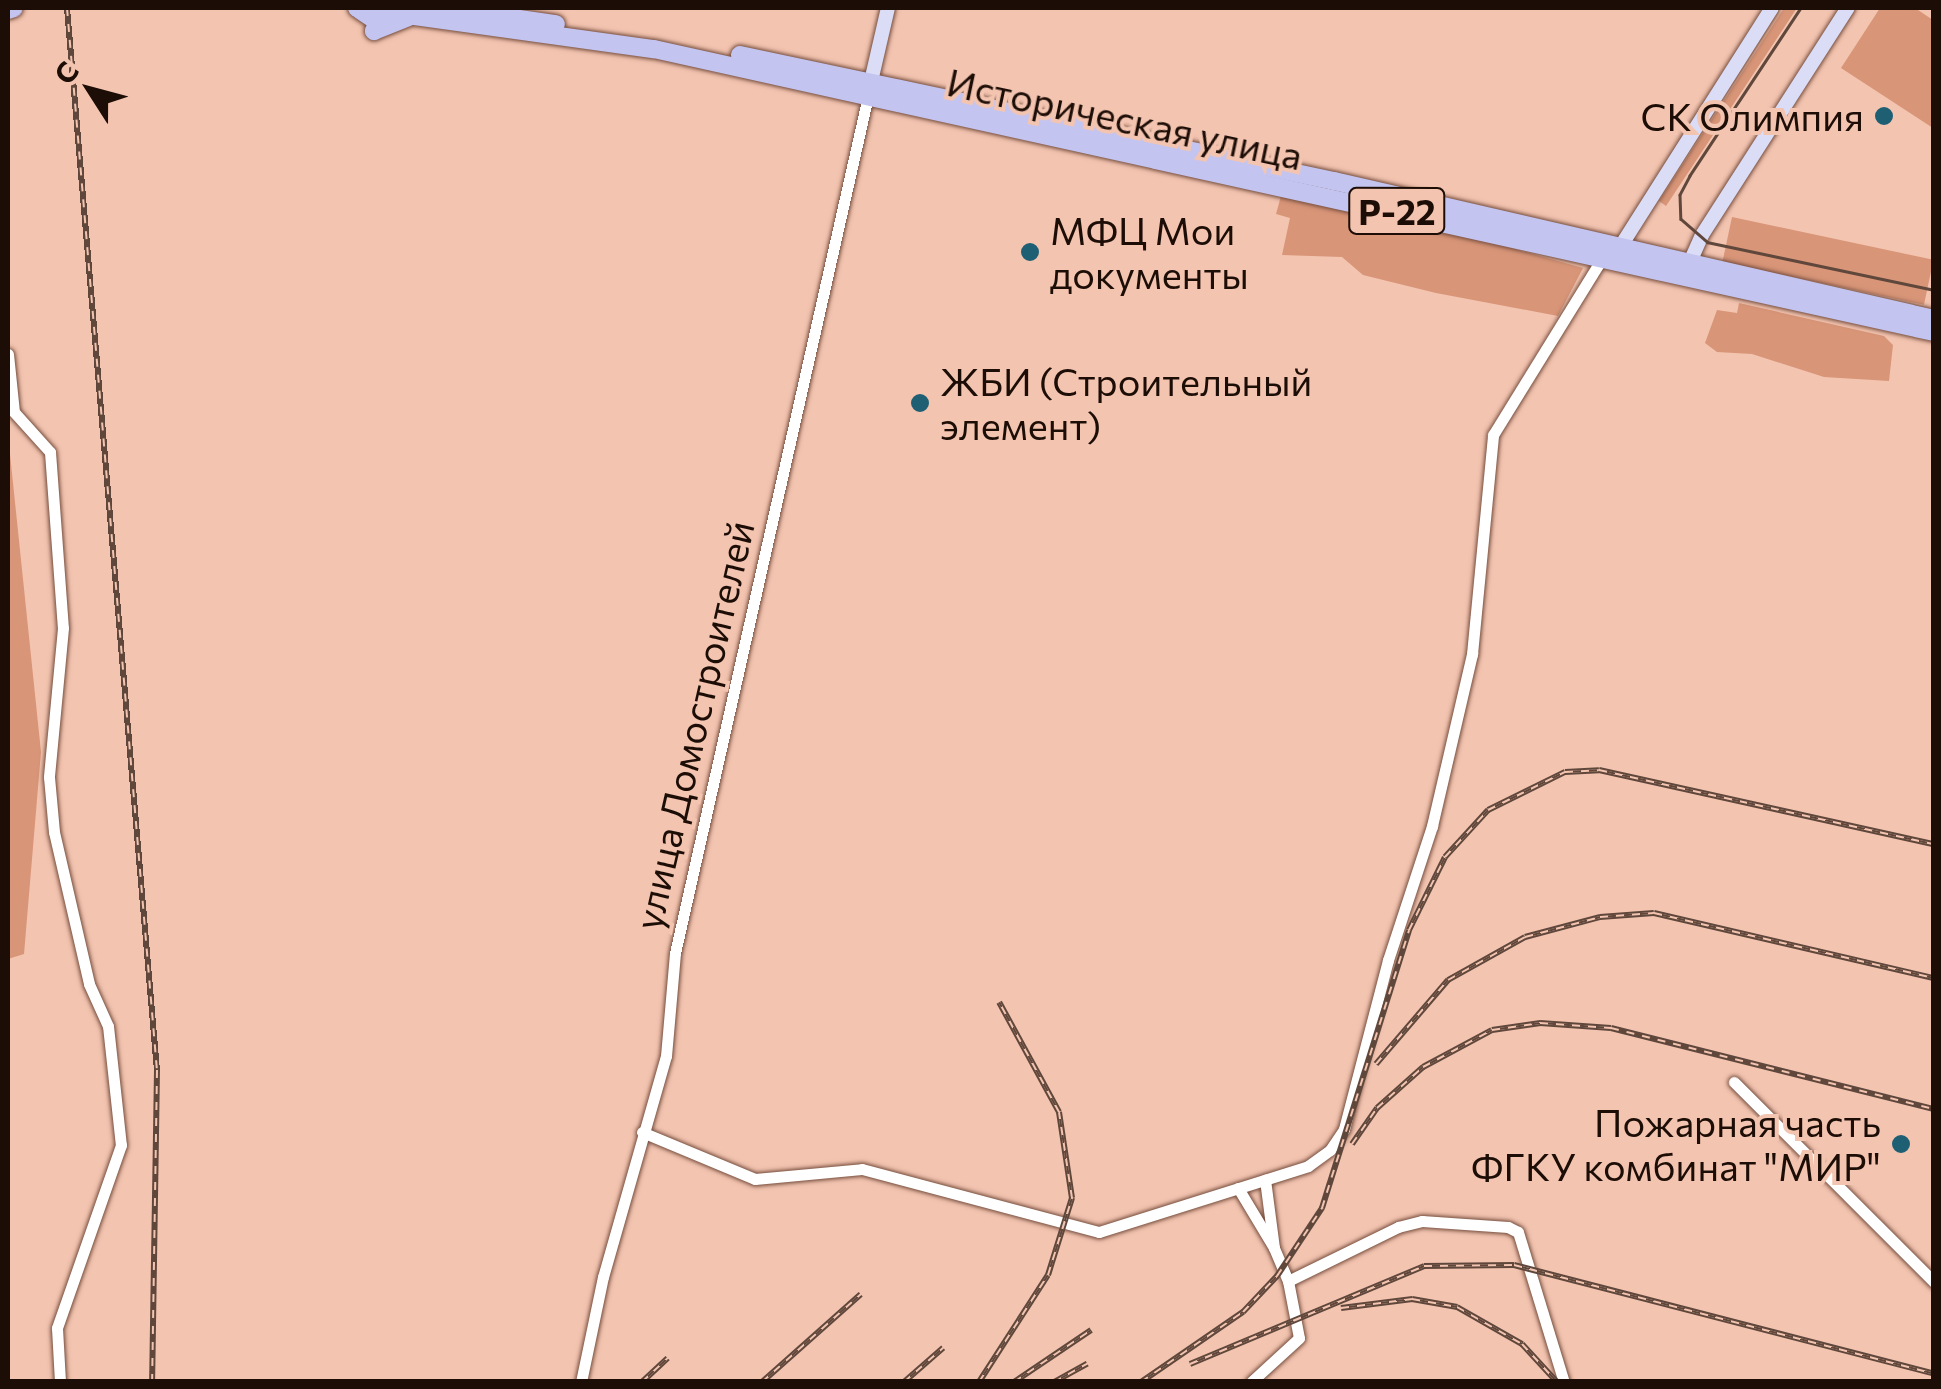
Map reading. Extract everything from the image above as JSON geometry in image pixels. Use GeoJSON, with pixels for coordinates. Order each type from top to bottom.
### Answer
{"type":"FeatureCollection","features":[{"type":"Feature","properties":{"kind":"highway","name":"Историческая улица"},"geometry":{"type":"LineString","coordinates":[[357,8],[654,49],[870,89]]}},
{"type":"Feature","properties":{"kind":"highway","name":"Историческая улица"},"geometry":{"type":"LineString","coordinates":[[443,8],[654,38],[1612,255],[1934,318]]}},
{"type":"Feature","properties":{"kind":"highway","name":"Историческая улица"},"geometry":{"type":"LineString","coordinates":[[1687,270],[1934,332]]}},
{"type":"Feature","properties":{"kind":"main road"},"geometry":{"type":"LineString","coordinates":[[870,89],[888,8]]}},
{"type":"Feature","properties":{"kind":"main road"},"geometry":{"type":"LineString","coordinates":[[1612,255],[1772,8]]}},
{"type":"Feature","properties":{"kind":"main road"},"geometry":{"type":"LineString","coordinates":[[1687,270],[1848,8]]}},
{"type":"Feature","properties":{"kind":"street","name":"улица Домостроителей"},"geometry":{"type":"LineString","coordinates":[[581,1382],[642,1132],[666,1056],[675,953],[870,89]]}},
{"type":"Feature","properties":{"kind":"street"},"geometry":{"type":"LineString","coordinates":[[642,1132],[755,1179],[862,1169],[1099,1232],[1308,1166],[1344,1129],[1432,826],[1472,654],[1493,435],[1612,255]]}},
{"type":"Feature","properties":{"kind":"street"},"geometry":{"type":"LineString","coordinates":[[8,354],[14,412],[50,452],[62,628],[49,777],[54,832],[89,984],[108,1026],[121,1145],[57,1328],[60,1382]]}},
{"type":"Feature","properties":{"kind":"street"},"geometry":{"type":"LineString","coordinates":[[1734,1082],[1934,1282]]}},
{"type":"Feature","properties":{"kind":"street"},"geometry":{"type":"LineString","coordinates":[[1265,1180],[1274,1248]]}},
{"type":"Feature","properties":{"kind":"street"},"geometry":{"type":"LineString","coordinates":[[1238,1188],[1274,1248],[1288,1281],[1299,1338],[1251,1382]]}},
{"type":"Feature","properties":{"kind":"street"},"geometry":{"type":"LineString","coordinates":[[1288,1281],[1410,1224],[1508,1227],[1518,1232],[1564,1382]]}},
{"type":"Feature","properties":{"kind":"shaded area"},"geometry":{"type":"Polygon","coordinates":[[[1784,8],[1797,8],[1666,206],[1659,201],[1784,8]]]}},
{"type":"Feature","properties":{"kind":"shaded area"},"geometry":{"type":"Polygon","coordinates":[[[1880,8],[1915,8],[1933,20],[1933,128],[1841,68],[1880,8]]]}},
{"type":"Feature","properties":{"kind":"shaded area"},"geometry":{"type":"Polygon","coordinates":[[[1281,196],[1504,246],[1583,268],[1558,316],[1436,293],[1363,275],[1342,257],[1282,255],[1290,218],[1276,214],[1281,196]]]}},
{"type":"Feature","properties":{"kind":"shaded area"},"geometry":{"type":"Polygon","coordinates":[[[1732,217],[1933,260],[1924,305],[1722,262],[1732,217]]]}},
{"type":"Feature","properties":{"kind":"shaded area"},"geometry":{"type":"Polygon","coordinates":[[[1739,303],[1884,336],[1893,345],[1889,381],[1824,377],[1752,354],[1717,352],[1705,343],[1717,310],[1737,313],[1739,303]]]}},
{"type":"Feature","properties":{"kind":"shaded area"},"geometry":{"type":"Polygon","coordinates":[[[8,435],[41,752],[24,954],[8,959],[8,435]]]}},
{"type":"Feature","properties":{"kind":"tram line"},"geometry":{"type":"LineString","coordinates":[[1801,8],[1690,176],[1680,195],[1681,219],[1707,242],[1934,290]]}},
{"type":"Feature","properties":{"kind":"railway"},"geometry":{"type":"LineString","coordinates":[[67,8],[157,1070],[152,1382]]}},
{"type":"Feature","properties":{"kind":"railway"},"geometry":{"type":"LineString","coordinates":[[1141,1382],[1243,1312],[1277,1276],[1322,1208],[1409,930],[1445,857],[1488,810],[1565,772],[1599,770],[1934,844]]}},
{"type":"Feature","properties":{"kind":"railway"},"geometry":{"type":"LineString","coordinates":[[1376,1064],[1448,980],[1525,937],[1600,917],[1654,913],[1934,978]]}},
{"type":"Feature","properties":{"kind":"railway"},"geometry":{"type":"LineString","coordinates":[[979,1382],[1048,1275],[1072,1198],[1059,1112],[999,1002]]}},
{"type":"Feature","properties":{"kind":"railway"},"geometry":{"type":"LineString","coordinates":[[1352,1144],[1377,1108],[1423,1067],[1492,1030],[1540,1023],[1611,1028],[1934,1109]]}},
{"type":"Feature","properties":{"kind":"railway"},"geometry":{"type":"LineString","coordinates":[[1190,1364],[1424,1266],[1514,1265],[1934,1374]]}},
{"type":"Feature","properties":{"kind":"railway"},"geometry":{"type":"LineString","coordinates":[[762,1382],[861,1294]]}},
{"type":"Feature","properties":{"kind":"railway"},"geometry":{"type":"LineString","coordinates":[[1341,1308],[1412,1299],[1457,1307],[1522,1344],[1557,1382]]}},
{"type":"Feature","properties":{"kind":"railway"},"geometry":{"type":"LineString","coordinates":[[1014,1382],[1091,1330]]}},
{"type":"Feature","properties":{"kind":"railway"},"geometry":{"type":"LineString","coordinates":[[904,1382],[943,1348]]}},
{"type":"Feature","properties":{"kind":"railway"},"geometry":{"type":"LineString","coordinates":[[642,1382],[668,1358]]}},
{"type":"Feature","properties":{"kind":"railway"},"geometry":{"type":"LineString","coordinates":[[1054,1382],[1087,1364]]}},
{"type":"Feature","properties":{"kind":"place","name":"СК Олимпия"},"geometry":{"type":"Point","coordinates":[1884,116]}},
{"type":"Feature","properties":{"kind":"place","name":"МФЦ Мои документы"},"geometry":{"type":"Point","coordinates":[1030,252]}},
{"type":"Feature","properties":{"kind":"place","name":"ЖБИ (Строительный элемент)"},"geometry":{"type":"Point","coordinates":[920,403]}},
{"type":"Feature","properties":{"kind":"place","name":"Пожарная часть ФГКУ комбинат \"МИР\""},"geometry":{"type":"Point","coordinates":[1901,1144]}}]}
